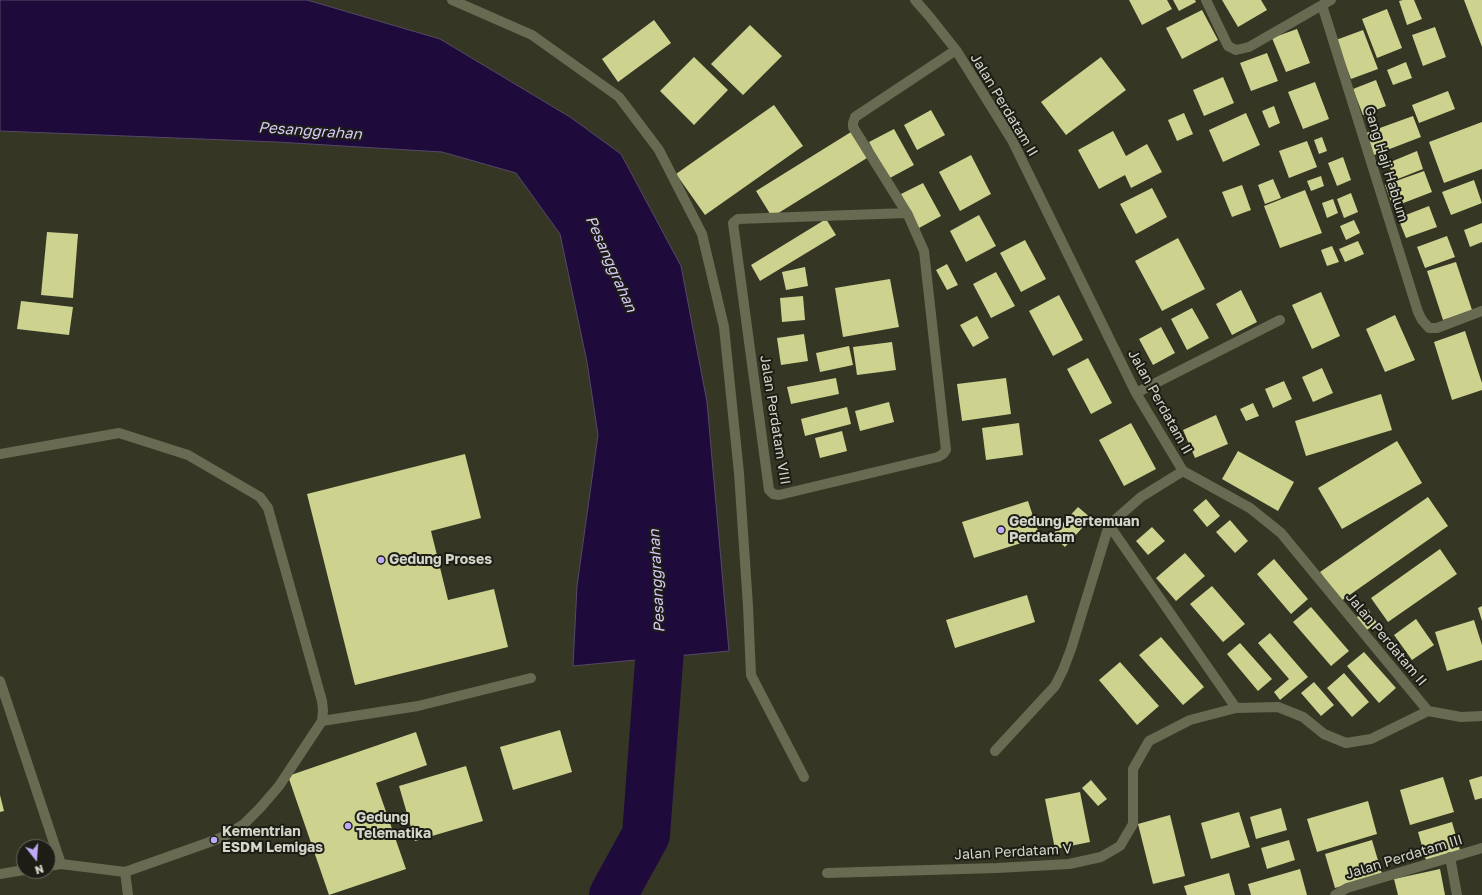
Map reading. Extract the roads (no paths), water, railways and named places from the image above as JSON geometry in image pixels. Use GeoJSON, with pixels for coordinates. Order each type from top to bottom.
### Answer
{"type":"FeatureCollection","features":[{"type":"Feature","properties":{"kind":"street"},"geometry":{"type":"LineString","coordinates":[[452,0],[532,35],[620,97],[659,150],[702,234],[724,327],[738,473],[748,606],[751,675],[804,777]]}},
{"type":"Feature","properties":{"kind":"street","name":"Jalan Perdatam II"},"geometry":{"type":"LineString","coordinates":[[915,0],[956,50],[1012,140],[1136,393],[1183,471],[1250,508],[1281,533],[1428,711]]}},
{"type":"Feature","properties":{"kind":"street"},"geometry":{"type":"LineString","coordinates":[[1206,0],[1228,46],[1236,50],[1249,47],[1326,2]]}},
{"type":"Feature","properties":{"kind":"street","name":"Gang Haji Hablum"},"geometry":{"type":"LineString","coordinates":[[1326,2],[1418,312],[1422,320],[1429,328],[1437,328],[1482,311]]}},
{"type":"Feature","properties":{"kind":"street","name":"Jalan Perdatam VIII"},"geometry":{"type":"LineString","coordinates":[[906,213],[738,219],[733,224],[769,490],[773,494],[779,495],[938,458],[944,454],[946,450],[924,251],[906,213],[853,127],[856,117],[956,50]]}},
{"type":"Feature","properties":{"kind":"street"},"geometry":{"type":"LineString","coordinates":[[1136,393],[1280,320]]}},
{"type":"Feature","properties":{"kind":"street"},"geometry":{"type":"LineString","coordinates":[[0,454],[119,433],[188,456],[260,497],[268,508],[320,693],[323,710],[322,721],[279,786],[244,824],[225,836],[207,844],[125,872],[56,865]]}},
{"type":"Feature","properties":{"kind":"street"},"geometry":{"type":"LineString","coordinates":[[995,751],[1055,686],[1071,649],[1109,525],[1141,497],[1183,471]]}},
{"type":"Feature","properties":{"kind":"street"},"geometry":{"type":"LineString","coordinates":[[1109,525],[1236,708]]}},
{"type":"Feature","properties":{"kind":"street"},"geometry":{"type":"LineString","coordinates":[[322,721],[418,706],[531,678]]}},
{"type":"Feature","properties":{"kind":"street"},"geometry":{"type":"LineString","coordinates":[[0,682],[60,864]]}},
{"type":"Feature","properties":{"kind":"street","name":"Jalan Perdatam V"},"geometry":{"type":"LineString","coordinates":[[827,873],[997,868],[1069,864],[1101,857],[1120,846],[1133,824],[1133,769],[1149,741],[1190,720],[1236,708],[1278,707],[1303,717],[1324,734],[1346,743],[1371,738],[1428,711]]}},
{"type":"Feature","properties":{"kind":"street"},"geometry":{"type":"LineString","coordinates":[[1428,711],[1461,717],[1482,716]]}},
{"type":"Feature","properties":{"kind":"street","name":"Jalan Perdatam III"},"geometry":{"type":"LineString","coordinates":[[1335,895],[1347,888],[1482,848]]}},
{"type":"Feature","properties":{"kind":"street"},"geometry":{"type":"LineString","coordinates":[[1450,857],[1457,895]]}},
{"type":"Feature","properties":{"kind":"street"},"geometry":{"type":"LineString","coordinates":[[0,874],[16,871]]}},
{"type":"Feature","properties":{"kind":"street"},"geometry":{"type":"LineString","coordinates":[[125,872],[128,895]]}},
{"type":"Feature","properties":{"kind":"water"},"geometry":{"type":"Polygon","coordinates":[[[0,0],[307,0],[440,39],[570,117],[621,154],[681,266],[707,402],[729,651],[573,666],[577,586],[598,435],[587,362],[560,234],[516,173],[442,152],[277,142],[0,131],[0,0]]]}},
{"type":"Feature","properties":{"kind":"waterway","name":"Pesanggrahan"},"geometry":{"type":"LineString","coordinates":[[613,895],[646,835],[660,649],[657,591]]}},
{"type":"Feature","properties":{"kind":"place","name":"Gedung Pertemuan Perdatam"},"geometry":{"type":"Point","coordinates":[1001,530]}},
{"type":"Feature","properties":{"kind":"place","name":"Gedung Proses"},"geometry":{"type":"Point","coordinates":[381,560]}},
{"type":"Feature","properties":{"kind":"place","name":"Gedung Telematika"},"geometry":{"type":"Point","coordinates":[348,826]}},
{"type":"Feature","properties":{"kind":"place","name":"Kementrian ESDM Lemigas"},"geometry":{"type":"Point","coordinates":[214,840]}}]}
